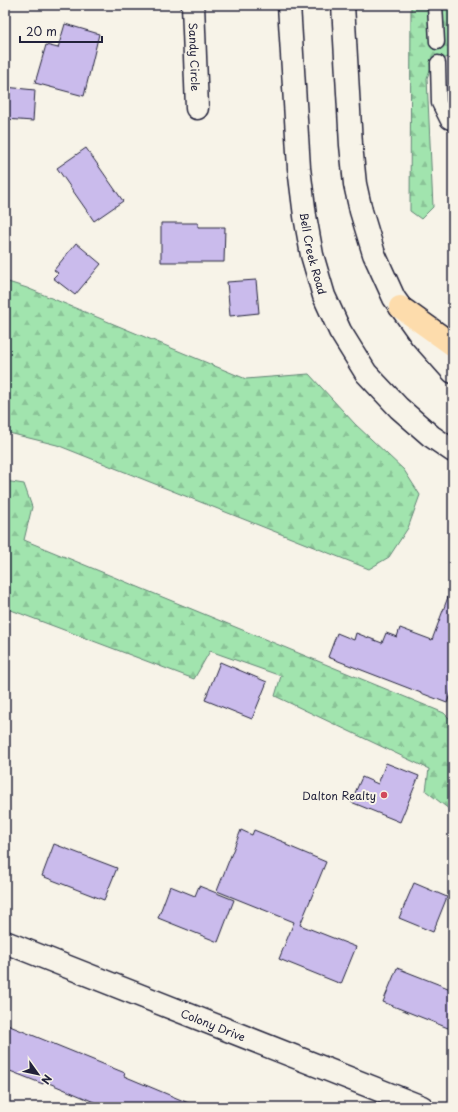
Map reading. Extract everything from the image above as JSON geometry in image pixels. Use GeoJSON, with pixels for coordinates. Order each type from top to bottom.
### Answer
{"type":"FeatureCollection","features":[{"type":"Feature","properties":{"kind":"highway"},"geometry":{"type":"LineString","coordinates":[[400,307],[453,345]]}},
{"type":"Feature","properties":{"kind":"main road","name":"Sandy Circle"},"geometry":{"type":"LineString","coordinates":[[193,5],[197,108]]}},
{"type":"Feature","properties":{"kind":"main road","name":"Bell Creek Road"},"geometry":{"type":"LineString","coordinates":[[289,5],[300,175],[312,255],[324,296],[340,331],[366,373],[399,408],[453,452]]}},
{"type":"Feature","properties":{"kind":"main road"},"geometry":{"type":"LineString","coordinates":[[343,5],[351,145],[355,184],[361,211],[374,254],[394,298],[421,336],[453,372]]}},
{"type":"Feature","properties":{"kind":"main road","name":"Colony Drive"},"geometry":{"type":"LineString","coordinates":[[5,942],[422,1107]]}},
{"type":"Feature","properties":{"kind":"lane"},"geometry":{"type":"LineString","coordinates":[[435,5],[437,42]]}},
{"type":"Feature","properties":{"kind":"lane"},"geometry":{"type":"LineString","coordinates":[[438,63],[439,103],[448,121],[453,123]]}},
{"type":"Feature","properties":{"kind":"green space"},"geometry":{"type":"Polygon","coordinates":[[[411,5],[453,5],[453,57],[452,56],[433,62],[427,78],[433,207],[421,219],[410,211],[411,5]]]}},
{"type":"Feature","properties":{"kind":"green space"},"geometry":{"type":"Polygon","coordinates":[[[5,281],[27,288],[246,379],[309,374],[355,424],[404,470],[420,495],[408,528],[389,557],[369,569],[57,445],[5,432],[5,281]]]}},
{"type":"Feature","properties":{"kind":"green space"},"geometry":{"type":"Polygon","coordinates":[[[5,481],[24,484],[32,507],[24,540],[444,713],[453,722],[453,811],[426,791],[429,769],[275,696],[281,676],[210,651],[194,679],[11,610],[5,611],[5,481]]]}},
{"type":"Feature","properties":{"kind":"building"},"geometry":{"type":"Polygon","coordinates":[[[65,24],[99,34],[84,96],[35,83],[46,45],[58,48],[65,24]]]}},
{"type":"Feature","properties":{"kind":"building"},"geometry":{"type":"Polygon","coordinates":[[[5,87],[35,90],[33,121],[5,119],[5,87]]]}},
{"type":"Feature","properties":{"kind":"building"},"geometry":{"type":"Polygon","coordinates":[[[86,148],[123,201],[94,221],[57,168],[86,148]]]}},
{"type":"Feature","properties":{"kind":"building"},"geometry":{"type":"Polygon","coordinates":[[[161,223],[198,223],[198,227],[225,227],[224,262],[161,262],[161,223]]]}},
{"type":"Feature","properties":{"kind":"building"},"geometry":{"type":"Polygon","coordinates":[[[76,243],[101,264],[75,295],[53,278],[58,273],[54,270],[76,243]]]}},
{"type":"Feature","properties":{"kind":"building"},"geometry":{"type":"Polygon","coordinates":[[[256,280],[259,313],[230,316],[227,282],[256,280]]]}},
{"type":"Feature","properties":{"kind":"building"},"geometry":{"type":"Polygon","coordinates":[[[451,589],[453,589],[453,686],[447,703],[328,657],[337,633],[354,640],[356,633],[382,643],[386,633],[397,637],[400,628],[432,640],[451,589]]]}},
{"type":"Feature","properties":{"kind":"building"},"geometry":{"type":"Polygon","coordinates":[[[220,662],[267,682],[252,719],[205,700],[220,662]]]}},
{"type":"Feature","properties":{"kind":"building"},"geometry":{"type":"Polygon","coordinates":[[[386,763],[419,776],[400,822],[351,802],[362,777],[378,784],[386,763]]]}},
{"type":"Feature","properties":{"kind":"building"},"geometry":{"type":"Polygon","coordinates":[[[241,830],[252,835],[254,830],[326,862],[300,925],[356,947],[341,984],[279,959],[294,922],[217,891],[241,830]]]}},
{"type":"Feature","properties":{"kind":"building"},"geometry":{"type":"Polygon","coordinates":[[[54,844],[117,868],[104,900],[42,876],[54,844]]]}},
{"type":"Feature","properties":{"kind":"building"},"geometry":{"type":"Polygon","coordinates":[[[414,883],[447,897],[433,932],[399,918],[414,883]]]}},
{"type":"Feature","properties":{"kind":"building"},"geometry":{"type":"Polygon","coordinates":[[[170,886],[195,896],[199,886],[234,900],[218,942],[158,918],[170,886]]]}},
{"type":"Feature","properties":{"kind":"building"},"geometry":{"type":"Polygon","coordinates":[[[397,968],[453,990],[453,1030],[383,1002],[397,968]]]}},
{"type":"Feature","properties":{"kind":"building"},"geometry":{"type":"Polygon","coordinates":[[[5,1024],[125,1073],[124,1076],[198,1107],[106,1107],[44,1081],[43,1084],[5,1069],[5,1024]]]}},
{"type":"Feature","properties":{"kind":"place","name":"Dalton Realty"},"geometry":{"type":"Point","coordinates":[384,795]}}]}
